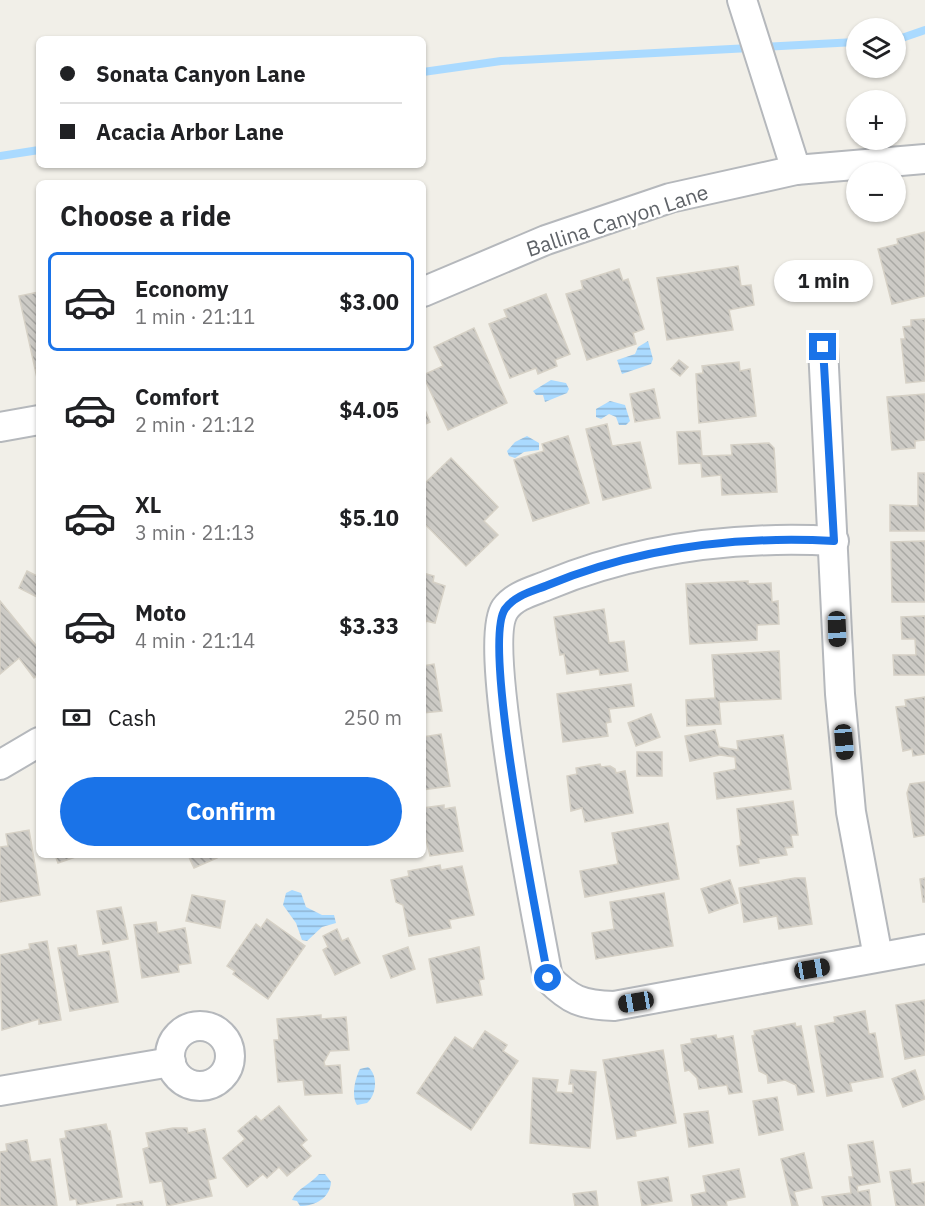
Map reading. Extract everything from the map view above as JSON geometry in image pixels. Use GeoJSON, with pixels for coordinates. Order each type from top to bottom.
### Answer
{"type":"FeatureCollection","features":[{"type":"Feature","properties":{"kind":"street"},"geometry":{"type":"LineString","coordinates":[[742,0],[796,170]]}},
{"type":"Feature","properties":{"kind":"street","name":"Ballina Canyon Lane"},"geometry":{"type":"LineString","coordinates":[[426,291],[546,240],[670,198],[796,170],[925,159]]}},
{"type":"Feature","properties":{"kind":"street"},"geometry":{"type":"LineString","coordinates":[[823,347],[840,694],[850,812],[878,957]]}},
{"type":"Feature","properties":{"kind":"street"},"geometry":{"type":"LineString","coordinates":[[0,427],[36,421]]}},
{"type":"Feature","properties":{"kind":"street"},"geometry":{"type":"LineString","coordinates":[[834,541],[741,542],[653,552],[571,576],[519,597],[505,610],[499,633],[502,707],[548,978],[568,998],[592,1005],[614,1006],[925,949]]}},
{"type":"Feature","properties":{"kind":"street"},"geometry":{"type":"LineString","coordinates":[[0,765],[36,744]]}},
{"type":"Feature","properties":{"kind":"street"},"geometry":{"type":"LineString","coordinates":[[0,1091],[171,1062]]}},
{"type":"Feature","properties":{"kind":"water"},"geometry":{"type":"Polygon","coordinates":[[[648,341],[653,359],[651,364],[622,374],[617,360],[635,354],[638,347],[648,341]]]}},
{"type":"Feature","properties":{"kind":"water"},"geometry":{"type":"Polygon","coordinates":[[[551,380],[566,383],[569,389],[567,393],[545,402],[543,395],[536,395],[533,391],[551,380]]]}},
{"type":"Feature","properties":{"kind":"water"},"geometry":{"type":"Polygon","coordinates":[[[610,401],[625,405],[630,421],[626,425],[619,425],[616,417],[609,414],[601,419],[596,417],[596,409],[610,401]]]}},
{"type":"Feature","properties":{"kind":"water"},"geometry":{"type":"Polygon","coordinates":[[[527,436],[539,443],[539,450],[524,452],[515,458],[509,456],[507,451],[515,442],[527,436]]]}},
{"type":"Feature","properties":{"kind":"water"},"geometry":{"type":"Polygon","coordinates":[[[292,890],[301,893],[306,907],[322,915],[334,915],[336,923],[322,927],[307,941],[302,940],[296,923],[283,905],[286,893],[292,890]]]}},
{"type":"Feature","properties":{"kind":"water"},"geometry":{"type":"Polygon","coordinates":[[[368,1067],[375,1080],[373,1095],[367,1103],[357,1105],[354,1087],[360,1069],[368,1067]]]}},
{"type":"Feature","properties":{"kind":"water"},"geometry":{"type":"Polygon","coordinates":[[[319,1174],[325,1174],[331,1182],[325,1197],[306,1206],[300,1206],[297,1201],[292,1200],[297,1193],[319,1174]]]}},
{"type":"Feature","properties":{"kind":"building"},"geometry":{"type":"Polygon","coordinates":[[[925,232],[925,296],[892,304],[878,249],[898,244],[897,239],[925,232]]]}},
{"type":"Feature","properties":{"kind":"building"},"geometry":{"type":"Polygon","coordinates":[[[738,266],[741,286],[751,285],[754,305],[729,310],[733,330],[667,340],[657,278],[738,266]]]}},
{"type":"Feature","properties":{"kind":"building"},"geometry":{"type":"Polygon","coordinates":[[[619,269],[623,281],[628,279],[644,329],[633,333],[636,344],[587,360],[566,294],[583,289],[581,281],[619,269]]]}},
{"type":"Feature","properties":{"kind":"building"},"geometry":{"type":"Polygon","coordinates":[[[36,293],[36,373],[19,296],[36,293]]]}},
{"type":"Feature","properties":{"kind":"building"},"geometry":{"type":"Polygon","coordinates":[[[546,294],[570,354],[555,360],[557,366],[538,374],[536,368],[510,378],[489,324],[507,317],[504,310],[546,294]]]}},
{"type":"Feature","properties":{"kind":"building"},"geometry":{"type":"Polygon","coordinates":[[[925,319],[925,381],[906,383],[901,339],[905,339],[903,327],[911,326],[911,320],[925,319]]]}},
{"type":"Feature","properties":{"kind":"building"},"geometry":{"type":"Polygon","coordinates":[[[474,328],[507,403],[448,430],[426,382],[426,374],[443,366],[434,347],[474,328]]]}},
{"type":"Feature","properties":{"kind":"building"},"geometry":{"type":"Polygon","coordinates":[[[679,360],[688,367],[680,376],[671,369],[679,360]]]}},
{"type":"Feature","properties":{"kind":"building"},"geometry":{"type":"Polygon","coordinates":[[[739,362],[740,371],[750,369],[756,416],[699,423],[696,374],[703,373],[702,366],[739,362]]]}},
{"type":"Feature","properties":{"kind":"building"},"geometry":{"type":"Polygon","coordinates":[[[654,389],[660,418],[635,422],[630,394],[654,389]]]}},
{"type":"Feature","properties":{"kind":"building"},"geometry":{"type":"Polygon","coordinates":[[[925,394],[925,440],[915,441],[915,448],[892,450],[887,397],[925,394]]]}},
{"type":"Feature","properties":{"kind":"building"},"geometry":{"type":"Polygon","coordinates":[[[426,412],[430,422],[426,424],[426,412]]]}},
{"type":"Feature","properties":{"kind":"building"},"geometry":{"type":"Polygon","coordinates":[[[607,424],[612,446],[640,442],[651,488],[603,500],[586,429],[607,424]]]}},
{"type":"Feature","properties":{"kind":"building"},"geometry":{"type":"Polygon","coordinates":[[[700,431],[702,456],[732,455],[731,445],[769,443],[774,448],[777,492],[722,495],[721,475],[702,477],[701,463],[679,464],[677,432],[700,431]]]}},
{"type":"Feature","properties":{"kind":"building"},"geometry":{"type":"Polygon","coordinates":[[[568,436],[589,503],[533,521],[514,460],[544,451],[542,444],[568,436]]]}},
{"type":"Feature","properties":{"kind":"building"},"geometry":{"type":"Polygon","coordinates":[[[451,458],[498,507],[484,521],[498,535],[466,566],[426,525],[426,482],[451,458]]]}},
{"type":"Feature","properties":{"kind":"building"},"geometry":{"type":"Polygon","coordinates":[[[918,473],[925,473],[925,531],[890,531],[890,505],[918,506],[918,473]]]}},
{"type":"Feature","properties":{"kind":"building"},"geometry":{"type":"Polygon","coordinates":[[[925,541],[925,602],[892,602],[891,542],[925,541]]]}},
{"type":"Feature","properties":{"kind":"building"},"geometry":{"type":"Polygon","coordinates":[[[27,571],[36,576],[36,596],[19,588],[27,571]]]}},
{"type":"Feature","properties":{"kind":"building"},"geometry":{"type":"Polygon","coordinates":[[[426,574],[434,576],[433,582],[445,586],[435,623],[426,621],[426,574]]]}},
{"type":"Feature","properties":{"kind":"building"},"geometry":{"type":"Polygon","coordinates":[[[748,581],[748,584],[771,583],[772,602],[778,601],[779,624],[757,625],[757,640],[690,644],[686,584],[748,581]]]}},
{"type":"Feature","properties":{"kind":"building"},"geometry":{"type":"Polygon","coordinates":[[[0,601],[36,645],[36,676],[34,678],[19,658],[0,674],[0,601]]]}},
{"type":"Feature","properties":{"kind":"building"},"geometry":{"type":"Polygon","coordinates":[[[604,609],[609,643],[624,641],[628,671],[600,675],[599,669],[567,674],[564,654],[560,655],[554,617],[604,609]]]}},
{"type":"Feature","properties":{"kind":"building"},"geometry":{"type":"Polygon","coordinates":[[[925,616],[925,675],[894,675],[893,655],[916,655],[915,639],[902,639],[901,617],[925,616]]]}},
{"type":"Feature","properties":{"kind":"building"},"geometry":{"type":"Polygon","coordinates":[[[779,651],[781,699],[719,702],[721,724],[687,726],[686,700],[715,698],[712,655],[779,651]]]}},
{"type":"Feature","properties":{"kind":"building"},"geometry":{"type":"Polygon","coordinates":[[[434,664],[442,711],[426,713],[426,665],[434,664]]]}},
{"type":"Feature","properties":{"kind":"building"},"geometry":{"type":"Polygon","coordinates":[[[631,684],[634,706],[609,709],[611,722],[606,723],[608,736],[563,742],[557,694],[631,684]]]}},
{"type":"Feature","properties":{"kind":"building"},"geometry":{"type":"Polygon","coordinates":[[[925,697],[925,754],[913,756],[912,749],[903,751],[896,707],[906,706],[905,700],[925,697]]]}},
{"type":"Feature","properties":{"kind":"building"},"geometry":{"type":"Polygon","coordinates":[[[651,714],[660,737],[636,746],[628,723],[651,714]]]}},
{"type":"Feature","properties":{"kind":"building"},"geometry":{"type":"Polygon","coordinates":[[[715,730],[719,747],[738,750],[737,741],[783,735],[791,789],[717,799],[714,773],[736,769],[735,757],[720,755],[690,761],[685,736],[715,730]]]}},
{"type":"Feature","properties":{"kind":"building"},"geometry":{"type":"Polygon","coordinates":[[[441,734],[450,786],[426,790],[426,736],[441,734]]]}},
{"type":"Feature","properties":{"kind":"building"},"geometry":{"type":"Polygon","coordinates":[[[637,752],[662,752],[662,776],[637,776],[637,752]]]}},
{"type":"Feature","properties":{"kind":"building"},"geometry":{"type":"Polygon","coordinates":[[[600,764],[601,767],[610,766],[615,769],[616,773],[625,771],[633,813],[585,822],[582,808],[571,811],[567,776],[577,774],[576,768],[600,764]]]}},
{"type":"Feature","properties":{"kind":"building"},"geometry":{"type":"Polygon","coordinates":[[[925,782],[925,835],[914,837],[907,793],[910,784],[925,782]]]}},
{"type":"Feature","properties":{"kind":"building"},"geometry":{"type":"Polygon","coordinates":[[[793,801],[798,835],[791,835],[793,847],[785,848],[787,855],[758,859],[759,863],[740,866],[737,846],[741,845],[737,809],[793,801]]]}},
{"type":"Feature","properties":{"kind":"building"},"geometry":{"type":"Polygon","coordinates":[[[444,805],[444,809],[455,807],[463,851],[430,856],[426,839],[426,808],[444,805]]]}},
{"type":"Feature","properties":{"kind":"building"},"geometry":{"type":"Polygon","coordinates":[[[668,823],[679,879],[585,897],[580,871],[618,864],[612,833],[668,823]]]}},
{"type":"Feature","properties":{"kind":"building"},"geometry":{"type":"Polygon","coordinates":[[[29,830],[40,895],[0,902],[0,847],[8,846],[6,834],[29,830]]]}},
{"type":"Feature","properties":{"kind":"building"},"geometry":{"type":"Polygon","coordinates":[[[56,858],[72,858],[58,863],[56,858]]]}},
{"type":"Feature","properties":{"kind":"building"},"geometry":{"type":"Polygon","coordinates":[[[189,858],[217,858],[194,868],[189,858]]]}},
{"type":"Feature","properties":{"kind":"building"},"geometry":{"type":"Polygon","coordinates":[[[440,865],[441,870],[462,866],[474,915],[449,920],[451,928],[409,936],[403,905],[396,902],[391,880],[409,876],[408,871],[440,865]]]}},
{"type":"Feature","properties":{"kind":"building"},"geometry":{"type":"Polygon","coordinates":[[[805,878],[812,924],[779,929],[777,916],[744,922],[739,888],[805,878]]]}},
{"type":"Feature","properties":{"kind":"building"},"geometry":{"type":"Polygon","coordinates":[[[925,878],[925,902],[923,902],[920,879],[925,878]]]}},
{"type":"Feature","properties":{"kind":"building"},"geometry":{"type":"Polygon","coordinates":[[[730,880],[738,903],[709,913],[701,889],[730,880]]]}},
{"type":"Feature","properties":{"kind":"building"},"geometry":{"type":"Polygon","coordinates":[[[664,893],[673,946],[596,959],[592,933],[614,929],[610,902],[664,893]]]}},
{"type":"Feature","properties":{"kind":"building"},"geometry":{"type":"Polygon","coordinates":[[[192,895],[225,901],[220,928],[186,921],[192,895]]]}},
{"type":"Feature","properties":{"kind":"building"},"geometry":{"type":"Polygon","coordinates":[[[121,907],[128,939],[103,944],[97,911],[121,907]]]}},
{"type":"Feature","properties":{"kind":"building"},"geometry":{"type":"Polygon","coordinates":[[[267,919],[305,946],[268,999],[233,974],[235,971],[227,966],[256,924],[261,928],[267,919]]]}},
{"type":"Feature","properties":{"kind":"building"},"geometry":{"type":"Polygon","coordinates":[[[156,922],[158,933],[185,928],[191,963],[178,965],[179,972],[142,978],[134,925],[156,922]]]}},
{"type":"Feature","properties":{"kind":"building"},"geometry":{"type":"Polygon","coordinates":[[[337,929],[342,941],[348,938],[360,963],[335,975],[323,950],[328,947],[323,936],[337,929]]]}},
{"type":"Feature","properties":{"kind":"building"},"geometry":{"type":"Polygon","coordinates":[[[47,941],[61,1020],[39,1024],[39,1019],[2,1030],[0,955],[30,949],[29,944],[47,941]]]}},
{"type":"Feature","properties":{"kind":"building"},"geometry":{"type":"Polygon","coordinates":[[[76,945],[78,956],[109,951],[118,1002],[70,1011],[58,948],[76,945]]]}},
{"type":"Feature","properties":{"kind":"building"},"geometry":{"type":"Polygon","coordinates":[[[408,947],[415,969],[391,978],[383,956],[408,947]]]}},
{"type":"Feature","properties":{"kind":"building"},"geometry":{"type":"Polygon","coordinates":[[[479,947],[484,979],[479,980],[482,995],[437,1003],[429,959],[479,947]]]}},
{"type":"Feature","properties":{"kind":"building"},"geometry":{"type":"Polygon","coordinates":[[[925,1000],[925,1055],[905,1059],[896,1005],[925,1000]]]}},
{"type":"Feature","properties":{"kind":"building"},"geometry":{"type":"Polygon","coordinates":[[[865,1011],[869,1034],[875,1033],[883,1077],[850,1083],[852,1091],[827,1096],[815,1026],[835,1022],[834,1017],[865,1011]]]}},
{"type":"Feature","properties":{"kind":"building"},"geometry":{"type":"Polygon","coordinates":[[[321,1015],[321,1019],[346,1017],[349,1050],[330,1051],[324,1062],[325,1066],[340,1065],[342,1093],[305,1095],[303,1080],[278,1082],[274,1040],[279,1040],[277,1019],[321,1015]]]}},
{"type":"Feature","properties":{"kind":"building"},"geometry":{"type":"Polygon","coordinates":[[[795,1023],[796,1027],[801,1026],[814,1092],[798,1095],[796,1085],[785,1080],[768,1083],[767,1075],[759,1071],[752,1036],[755,1035],[754,1031],[795,1023]]]}},
{"type":"Feature","properties":{"kind":"building"},"geometry":{"type":"Polygon","coordinates":[[[485,1031],[507,1045],[503,1051],[518,1061],[471,1130],[417,1093],[455,1037],[473,1049],[485,1031]]]}},
{"type":"Feature","properties":{"kind":"building"},"geometry":{"type":"Polygon","coordinates":[[[716,1035],[717,1039],[733,1036],[742,1092],[729,1094],[727,1085],[699,1089],[697,1078],[689,1070],[685,1071],[681,1045],[692,1043],[691,1039],[716,1035]]]}},
{"type":"Feature","properties":{"kind":"building"},"geometry":{"type":"Polygon","coordinates":[[[663,1050],[676,1123],[635,1131],[636,1136],[617,1139],[603,1060],[663,1050]]]}},
{"type":"Feature","properties":{"kind":"building"},"geometry":{"type":"Polygon","coordinates":[[[571,1070],[596,1072],[590,1148],[530,1143],[533,1078],[558,1080],[556,1092],[573,1093],[573,1084],[569,1084],[571,1070]]]}},
{"type":"Feature","properties":{"kind":"building"},"geometry":{"type":"Polygon","coordinates":[[[915,1070],[925,1099],[903,1107],[892,1079],[915,1070]]]}},
{"type":"Feature","properties":{"kind":"building"},"geometry":{"type":"Polygon","coordinates":[[[777,1097],[783,1130],[759,1135],[753,1101],[777,1097]]]}},
{"type":"Feature","properties":{"kind":"building"},"geometry":{"type":"Polygon","coordinates":[[[279,1106],[307,1140],[301,1145],[311,1156],[287,1176],[279,1167],[267,1178],[263,1174],[247,1187],[223,1158],[245,1139],[238,1131],[256,1116],[261,1121],[279,1106]]]}},
{"type":"Feature","properties":{"kind":"building"},"geometry":{"type":"Polygon","coordinates":[[[708,1111],[713,1143],[689,1147],[684,1114],[708,1111]]]}},
{"type":"Feature","properties":{"kind":"building"},"geometry":{"type":"Polygon","coordinates":[[[106,1124],[110,1131],[122,1197],[77,1205],[76,1199],[70,1200],[60,1139],[66,1138],[65,1131],[106,1124]]]}},
{"type":"Feature","properties":{"kind":"building"},"geometry":{"type":"Polygon","coordinates":[[[187,1128],[188,1133],[205,1129],[216,1178],[208,1180],[212,1196],[167,1206],[162,1181],[150,1183],[143,1149],[149,1147],[146,1133],[187,1128]]]}},
{"type":"Feature","properties":{"kind":"building"},"geometry":{"type":"Polygon","coordinates":[[[27,1140],[31,1162],[50,1159],[57,1206],[0,1206],[0,1152],[7,1151],[6,1144],[27,1140]]]}},
{"type":"Feature","properties":{"kind":"building"},"geometry":{"type":"Polygon","coordinates":[[[873,1141],[880,1182],[857,1186],[858,1192],[869,1190],[871,1206],[824,1206],[822,1197],[851,1193],[849,1177],[853,1177],[848,1145],[873,1141]]]}},
{"type":"Feature","properties":{"kind":"building"},"geometry":{"type":"Polygon","coordinates":[[[804,1153],[812,1188],[794,1192],[798,1206],[792,1206],[781,1159],[804,1153]]]}},
{"type":"Feature","properties":{"kind":"building"},"geometry":{"type":"Polygon","coordinates":[[[739,1169],[745,1197],[726,1201],[727,1206],[693,1206],[691,1195],[706,1192],[703,1176],[739,1169]]]}},
{"type":"Feature","properties":{"kind":"building"},"geometry":{"type":"Polygon","coordinates":[[[910,1169],[912,1184],[925,1182],[925,1206],[896,1206],[890,1172],[910,1169]]]}},
{"type":"Feature","properties":{"kind":"building"},"geometry":{"type":"Polygon","coordinates":[[[668,1177],[672,1201],[642,1206],[638,1182],[668,1177]]]}},
{"type":"Feature","properties":{"kind":"building"},"geometry":{"type":"Polygon","coordinates":[[[596,1191],[598,1206],[575,1206],[573,1194],[596,1191]]]}},
{"type":"Feature","properties":{"kind":"building"},"geometry":{"type":"Polygon","coordinates":[[[142,1201],[143,1206],[117,1206],[117,1205],[142,1201]]]}},
{"type":"Feature","properties":{"kind":"waterway"},"geometry":{"type":"LineString","coordinates":[[906,37],[925,30]]}},
{"type":"Feature","properties":{"kind":"waterway"},"geometry":{"type":"LineString","coordinates":[[762,47],[846,43]]}},
{"type":"Feature","properties":{"kind":"waterway"},"geometry":{"type":"LineString","coordinates":[[426,72],[501,61],[750,48]]}},
{"type":"Feature","properties":{"kind":"waterway"},"geometry":{"type":"LineString","coordinates":[[0,156],[36,150]]}},
{"type":"Feature","properties":{"kind":"route"},"geometry":{"type":"LineString","coordinates":[[548,978],[502,707],[499,633],[505,610],[519,597],[571,576],[653,552],[741,542],[804,539],[834,541],[823,347]]}}]}
